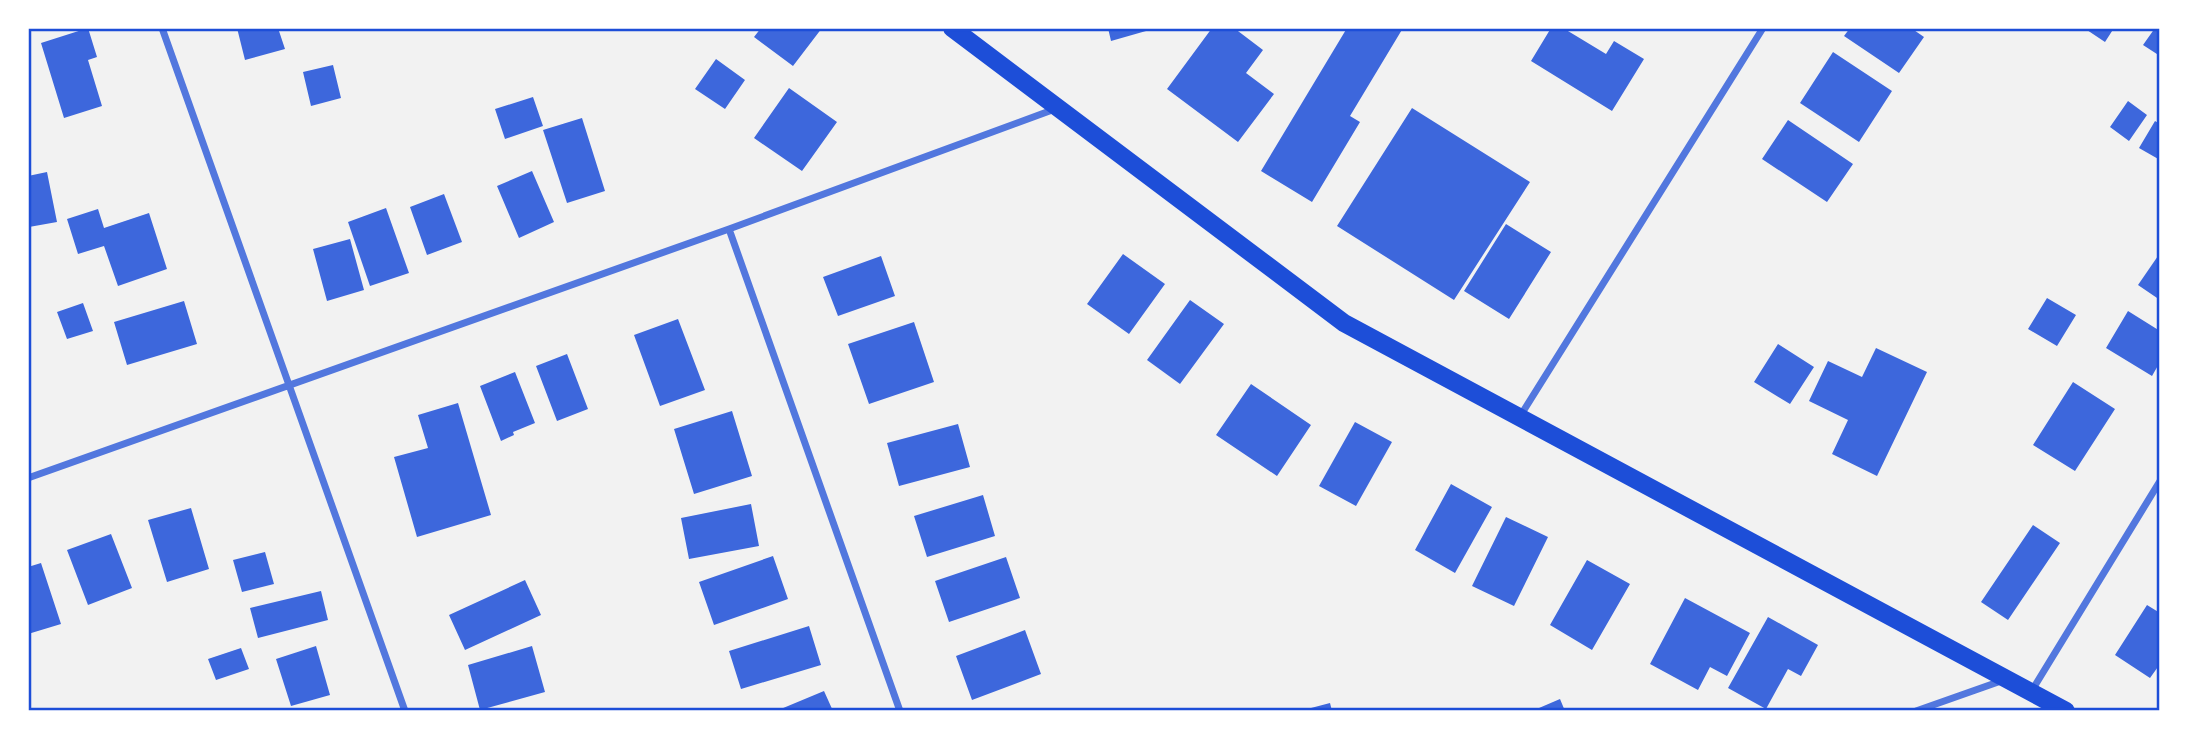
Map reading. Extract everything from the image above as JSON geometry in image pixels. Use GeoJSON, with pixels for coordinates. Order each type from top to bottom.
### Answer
{"type":"FeatureCollection","features":[{"type":"Feature","properties":{"kind":"main road"},"geometry":{"type":"LineString","coordinates":[[951,28],[1344,323],[2066,711]]}},
{"type":"Feature","properties":{"kind":"street"},"geometry":{"type":"LineString","coordinates":[[163,28],[405,711]]}},
{"type":"Feature","properties":{"kind":"street"},"geometry":{"type":"LineString","coordinates":[[1518,418],[1763,28]]}},
{"type":"Feature","properties":{"kind":"street"},"geometry":{"type":"LineString","coordinates":[[28,478],[729,229],[1057,109]]}},
{"type":"Feature","properties":{"kind":"street"},"geometry":{"type":"LineString","coordinates":[[729,229],[900,711]]}},
{"type":"Feature","properties":{"kind":"street"},"geometry":{"type":"LineString","coordinates":[[2031,692],[2160,481]]}},
{"type":"Feature","properties":{"kind":"street"},"geometry":{"type":"LineString","coordinates":[[1916,711],[2006,679]]}},
{"type":"Feature","properties":{"kind":"building"},"geometry":{"type":"Polygon","coordinates":[[[88,28],[97,57],[88,60],[102,106],[64,118],[41,43],[88,28]]]}},
{"type":"Feature","properties":{"kind":"building"},"geometry":{"type":"Polygon","coordinates":[[[237,28],[278,28],[285,49],[245,60],[237,28]]]}},
{"type":"Feature","properties":{"kind":"building"},"geometry":{"type":"Polygon","coordinates":[[[761,28],[822,28],[793,66],[754,37],[761,28]]]}},
{"type":"Feature","properties":{"kind":"building"},"geometry":{"type":"Polygon","coordinates":[[[1108,28],[1153,28],[1153,29],[1111,41],[1108,28]]]}},
{"type":"Feature","properties":{"kind":"building"},"geometry":{"type":"Polygon","coordinates":[[[1212,28],[1234,28],[1263,50],[1246,73],[1274,94],[1238,142],[1167,89],[1212,28]]]}},
{"type":"Feature","properties":{"kind":"building"},"geometry":{"type":"Polygon","coordinates":[[[1347,28],[1403,28],[1350,116],[1360,122],[1312,202],[1261,171],[1347,28]]]}},
{"type":"Feature","properties":{"kind":"building"},"geometry":{"type":"Polygon","coordinates":[[[1551,28],[1563,28],[1606,54],[1614,41],[1644,59],[1612,111],[1531,61],[1551,28]]]}},
{"type":"Feature","properties":{"kind":"building"},"geometry":{"type":"Polygon","coordinates":[[[1850,28],[1911,28],[1924,37],[1899,73],[1844,36],[1850,28]]]}},
{"type":"Feature","properties":{"kind":"building"},"geometry":{"type":"Polygon","coordinates":[[[2084,28],[2114,28],[2105,42],[2084,28]]]}},
{"type":"Feature","properties":{"kind":"building"},"geometry":{"type":"Polygon","coordinates":[[[2155,28],[2160,28],[2160,56],[2143,45],[2155,28]]]}},
{"type":"Feature","properties":{"kind":"building"},"geometry":{"type":"Polygon","coordinates":[[[1833,52],[1892,91],[1859,142],[1800,103],[1833,52]]]}},
{"type":"Feature","properties":{"kind":"building"},"geometry":{"type":"Polygon","coordinates":[[[716,59],[745,80],[725,109],[695,89],[716,59]]]}},
{"type":"Feature","properties":{"kind":"building"},"geometry":{"type":"Polygon","coordinates":[[[333,65],[341,98],[311,106],[303,72],[333,65]]]}},
{"type":"Feature","properties":{"kind":"building"},"geometry":{"type":"Polygon","coordinates":[[[789,88],[837,122],[802,171],[754,138],[789,88]]]}},
{"type":"Feature","properties":{"kind":"building"},"geometry":{"type":"Polygon","coordinates":[[[533,97],[543,126],[505,139],[495,109],[533,97]]]}},
{"type":"Feature","properties":{"kind":"building"},"geometry":{"type":"Polygon","coordinates":[[[2128,101],[2147,115],[2129,141],[2110,127],[2128,101]]]}},
{"type":"Feature","properties":{"kind":"building"},"geometry":{"type":"Polygon","coordinates":[[[1412,108],[1530,182],[1454,300],[1337,226],[1412,108]]]}},
{"type":"Feature","properties":{"kind":"building"},"geometry":{"type":"Polygon","coordinates":[[[582,118],[605,191],[567,203],[543,130],[582,118]]]}},
{"type":"Feature","properties":{"kind":"building"},"geometry":{"type":"Polygon","coordinates":[[[1788,120],[1853,164],[1827,202],[1762,159],[1788,120]]]}},
{"type":"Feature","properties":{"kind":"building"},"geometry":{"type":"Polygon","coordinates":[[[2155,121],[2160,124],[2160,160],[2139,148],[2155,121]]]}},
{"type":"Feature","properties":{"kind":"building"},"geometry":{"type":"Polygon","coordinates":[[[532,171],[554,222],[519,238],[497,186],[532,171]]]}},
{"type":"Feature","properties":{"kind":"building"},"geometry":{"type":"Polygon","coordinates":[[[47,172],[57,222],[29,227],[28,176],[47,172]]]}},
{"type":"Feature","properties":{"kind":"building"},"geometry":{"type":"Polygon","coordinates":[[[444,194],[462,242],[427,255],[410,207],[444,194]]]}},
{"type":"Feature","properties":{"kind":"building"},"geometry":{"type":"Polygon","coordinates":[[[386,208],[409,273],[370,286],[348,222],[386,208]]]}},
{"type":"Feature","properties":{"kind":"building"},"geometry":{"type":"Polygon","coordinates":[[[98,209],[104,228],[149,213],[167,269],[118,286],[104,246],[78,254],[67,219],[98,209]]]}},
{"type":"Feature","properties":{"kind":"building"},"geometry":{"type":"Polygon","coordinates":[[[1506,224],[1551,252],[1509,319],[1464,291],[1506,224]]]}},
{"type":"Feature","properties":{"kind":"building"},"geometry":{"type":"Polygon","coordinates":[[[350,239],[364,290],[327,301],[313,249],[350,239]]]}},
{"type":"Feature","properties":{"kind":"building"},"geometry":{"type":"Polygon","coordinates":[[[2160,253],[2160,300],[2138,285],[2160,253]]]}},
{"type":"Feature","properties":{"kind":"building"},"geometry":{"type":"Polygon","coordinates":[[[1123,254],[1165,284],[1129,334],[1087,304],[1123,254]]]}},
{"type":"Feature","properties":{"kind":"building"},"geometry":{"type":"Polygon","coordinates":[[[881,256],[895,296],[838,316],[823,277],[881,256]]]}},
{"type":"Feature","properties":{"kind":"building"},"geometry":{"type":"Polygon","coordinates":[[[2047,298],[2076,315],[2057,346],[2028,329],[2047,298]]]}},
{"type":"Feature","properties":{"kind":"building"},"geometry":{"type":"Polygon","coordinates":[[[1190,300],[1224,324],[1180,384],[1147,360],[1190,300]]]}},
{"type":"Feature","properties":{"kind":"building"},"geometry":{"type":"Polygon","coordinates":[[[184,301],[197,344],[127,365],[114,322],[184,301]]]}},
{"type":"Feature","properties":{"kind":"building"},"geometry":{"type":"Polygon","coordinates":[[[83,303],[93,331],[67,339],[57,312],[83,303]]]}},
{"type":"Feature","properties":{"kind":"building"},"geometry":{"type":"Polygon","coordinates":[[[2128,311],[2160,331],[2160,362],[2152,376],[2106,348],[2128,311]]]}},
{"type":"Feature","properties":{"kind":"building"},"geometry":{"type":"Polygon","coordinates":[[[678,319],[705,390],[660,406],[634,335],[678,319]]]}},
{"type":"Feature","properties":{"kind":"building"},"geometry":{"type":"Polygon","coordinates":[[[914,322],[934,382],[869,404],[848,344],[914,322]]]}},
{"type":"Feature","properties":{"kind":"building"},"geometry":{"type":"Polygon","coordinates":[[[1778,344],[1814,367],[1790,404],[1754,382],[1778,344]]]}},
{"type":"Feature","properties":{"kind":"building"},"geometry":{"type":"Polygon","coordinates":[[[1876,348],[1927,372],[1877,476],[1832,454],[1848,420],[1809,401],[1828,361],[1862,377],[1876,348]]]}},
{"type":"Feature","properties":{"kind":"building"},"geometry":{"type":"Polygon","coordinates":[[[567,354],[588,409],[557,421],[536,366],[567,354]]]}},
{"type":"Feature","properties":{"kind":"building"},"geometry":{"type":"Polygon","coordinates":[[[515,372],[535,423],[513,432],[514,435],[501,441],[480,386],[515,372]]]}},
{"type":"Feature","properties":{"kind":"building"},"geometry":{"type":"Polygon","coordinates":[[[2073,382],[2115,409],[2075,471],[2033,445],[2073,382]]]}},
{"type":"Feature","properties":{"kind":"building"},"geometry":{"type":"Polygon","coordinates":[[[1251,384],[1311,425],[1277,476],[1216,435],[1251,384]]]}},
{"type":"Feature","properties":{"kind":"building"},"geometry":{"type":"Polygon","coordinates":[[[458,403],[491,515],[417,537],[394,457],[428,448],[418,415],[458,403]]]}},
{"type":"Feature","properties":{"kind":"building"},"geometry":{"type":"Polygon","coordinates":[[[732,411],[752,476],[694,494],[674,429],[732,411]]]}},
{"type":"Feature","properties":{"kind":"building"},"geometry":{"type":"Polygon","coordinates":[[[1355,422],[1392,442],[1356,506],[1319,486],[1355,422]]]}},
{"type":"Feature","properties":{"kind":"building"},"geometry":{"type":"Polygon","coordinates":[[[958,424],[970,467],[899,486],[887,443],[958,424]]]}},
{"type":"Feature","properties":{"kind":"building"},"geometry":{"type":"Polygon","coordinates":[[[1451,484],[1492,507],[1455,573],[1415,550],[1451,484]]]}},
{"type":"Feature","properties":{"kind":"building"},"geometry":{"type":"Polygon","coordinates":[[[983,495],[995,536],[927,557],[914,516],[983,495]]]}},
{"type":"Feature","properties":{"kind":"building"},"geometry":{"type":"Polygon","coordinates":[[[751,504],[759,546],[689,559],[681,518],[751,504]]]}},
{"type":"Feature","properties":{"kind":"building"},"geometry":{"type":"Polygon","coordinates":[[[191,508],[209,569],[167,582],[148,520],[191,508]]]}},
{"type":"Feature","properties":{"kind":"building"},"geometry":{"type":"Polygon","coordinates":[[[1506,517],[1548,537],[1514,606],[1472,586],[1506,517]]]}},
{"type":"Feature","properties":{"kind":"building"},"geometry":{"type":"Polygon","coordinates":[[[2033,525],[2060,543],[2008,620],[1981,602],[2033,525]]]}},
{"type":"Feature","properties":{"kind":"building"},"geometry":{"type":"Polygon","coordinates":[[[111,534],[132,588],[88,605],[67,550],[111,534]]]}},
{"type":"Feature","properties":{"kind":"building"},"geometry":{"type":"Polygon","coordinates":[[[265,552],[274,584],[242,592],[233,560],[265,552]]]}},
{"type":"Feature","properties":{"kind":"building"},"geometry":{"type":"Polygon","coordinates":[[[773,556],[788,599],[714,625],[699,582],[773,556]]]}},
{"type":"Feature","properties":{"kind":"building"},"geometry":{"type":"Polygon","coordinates":[[[1006,557],[1020,598],[949,622],[935,581],[1006,557]]]}},
{"type":"Feature","properties":{"kind":"building"},"geometry":{"type":"Polygon","coordinates":[[[1587,560],[1630,584],[1592,650],[1550,625],[1587,560]]]}},
{"type":"Feature","properties":{"kind":"building"},"geometry":{"type":"Polygon","coordinates":[[[41,563],[61,624],[28,634],[28,567],[41,563]]]}},
{"type":"Feature","properties":{"kind":"building"},"geometry":{"type":"Polygon","coordinates":[[[525,580],[541,615],[465,650],[449,615],[525,580]]]}},
{"type":"Feature","properties":{"kind":"building"},"geometry":{"type":"Polygon","coordinates":[[[321,591],[328,620],[258,638],[250,608],[321,591]]]}},
{"type":"Feature","properties":{"kind":"building"},"geometry":{"type":"Polygon","coordinates":[[[1685,598],[1750,633],[1727,676],[1710,667],[1698,690],[1650,664],[1685,598]]]}},
{"type":"Feature","properties":{"kind":"building"},"geometry":{"type":"Polygon","coordinates":[[[2147,605],[2160,613],[2160,664],[2150,678],[2115,655],[2147,605]]]}},
{"type":"Feature","properties":{"kind":"building"},"geometry":{"type":"Polygon","coordinates":[[[1768,617],[1818,645],[1801,676],[1788,669],[1766,709],[1728,688],[1768,617]]]}},
{"type":"Feature","properties":{"kind":"building"},"geometry":{"type":"Polygon","coordinates":[[[809,626],[821,665],[741,689],[729,651],[809,626]]]}},
{"type":"Feature","properties":{"kind":"building"},"geometry":{"type":"Polygon","coordinates":[[[1025,630],[1041,674],[972,700],[956,656],[1025,630]]]}},
{"type":"Feature","properties":{"kind":"building"},"geometry":{"type":"Polygon","coordinates":[[[316,646],[330,695],[291,706],[276,659],[316,646]]]}},
{"type":"Feature","properties":{"kind":"building"},"geometry":{"type":"Polygon","coordinates":[[[532,646],[545,692],[480,710],[468,665],[532,646]]]}},
{"type":"Feature","properties":{"kind":"building"},"geometry":{"type":"Polygon","coordinates":[[[241,648],[249,669],[216,680],[208,659],[241,648]]]}},
{"type":"Feature","properties":{"kind":"building"},"geometry":{"type":"Polygon","coordinates":[[[824,691],[833,711],[776,711],[824,691]]]}},
{"type":"Feature","properties":{"kind":"building"},"geometry":{"type":"Polygon","coordinates":[[[1560,699],[1565,711],[1532,711],[1560,699]]]}},
{"type":"Feature","properties":{"kind":"building"},"geometry":{"type":"Polygon","coordinates":[[[1330,703],[1332,711],[1312,711],[1311,708],[1330,703]]]}}]}
